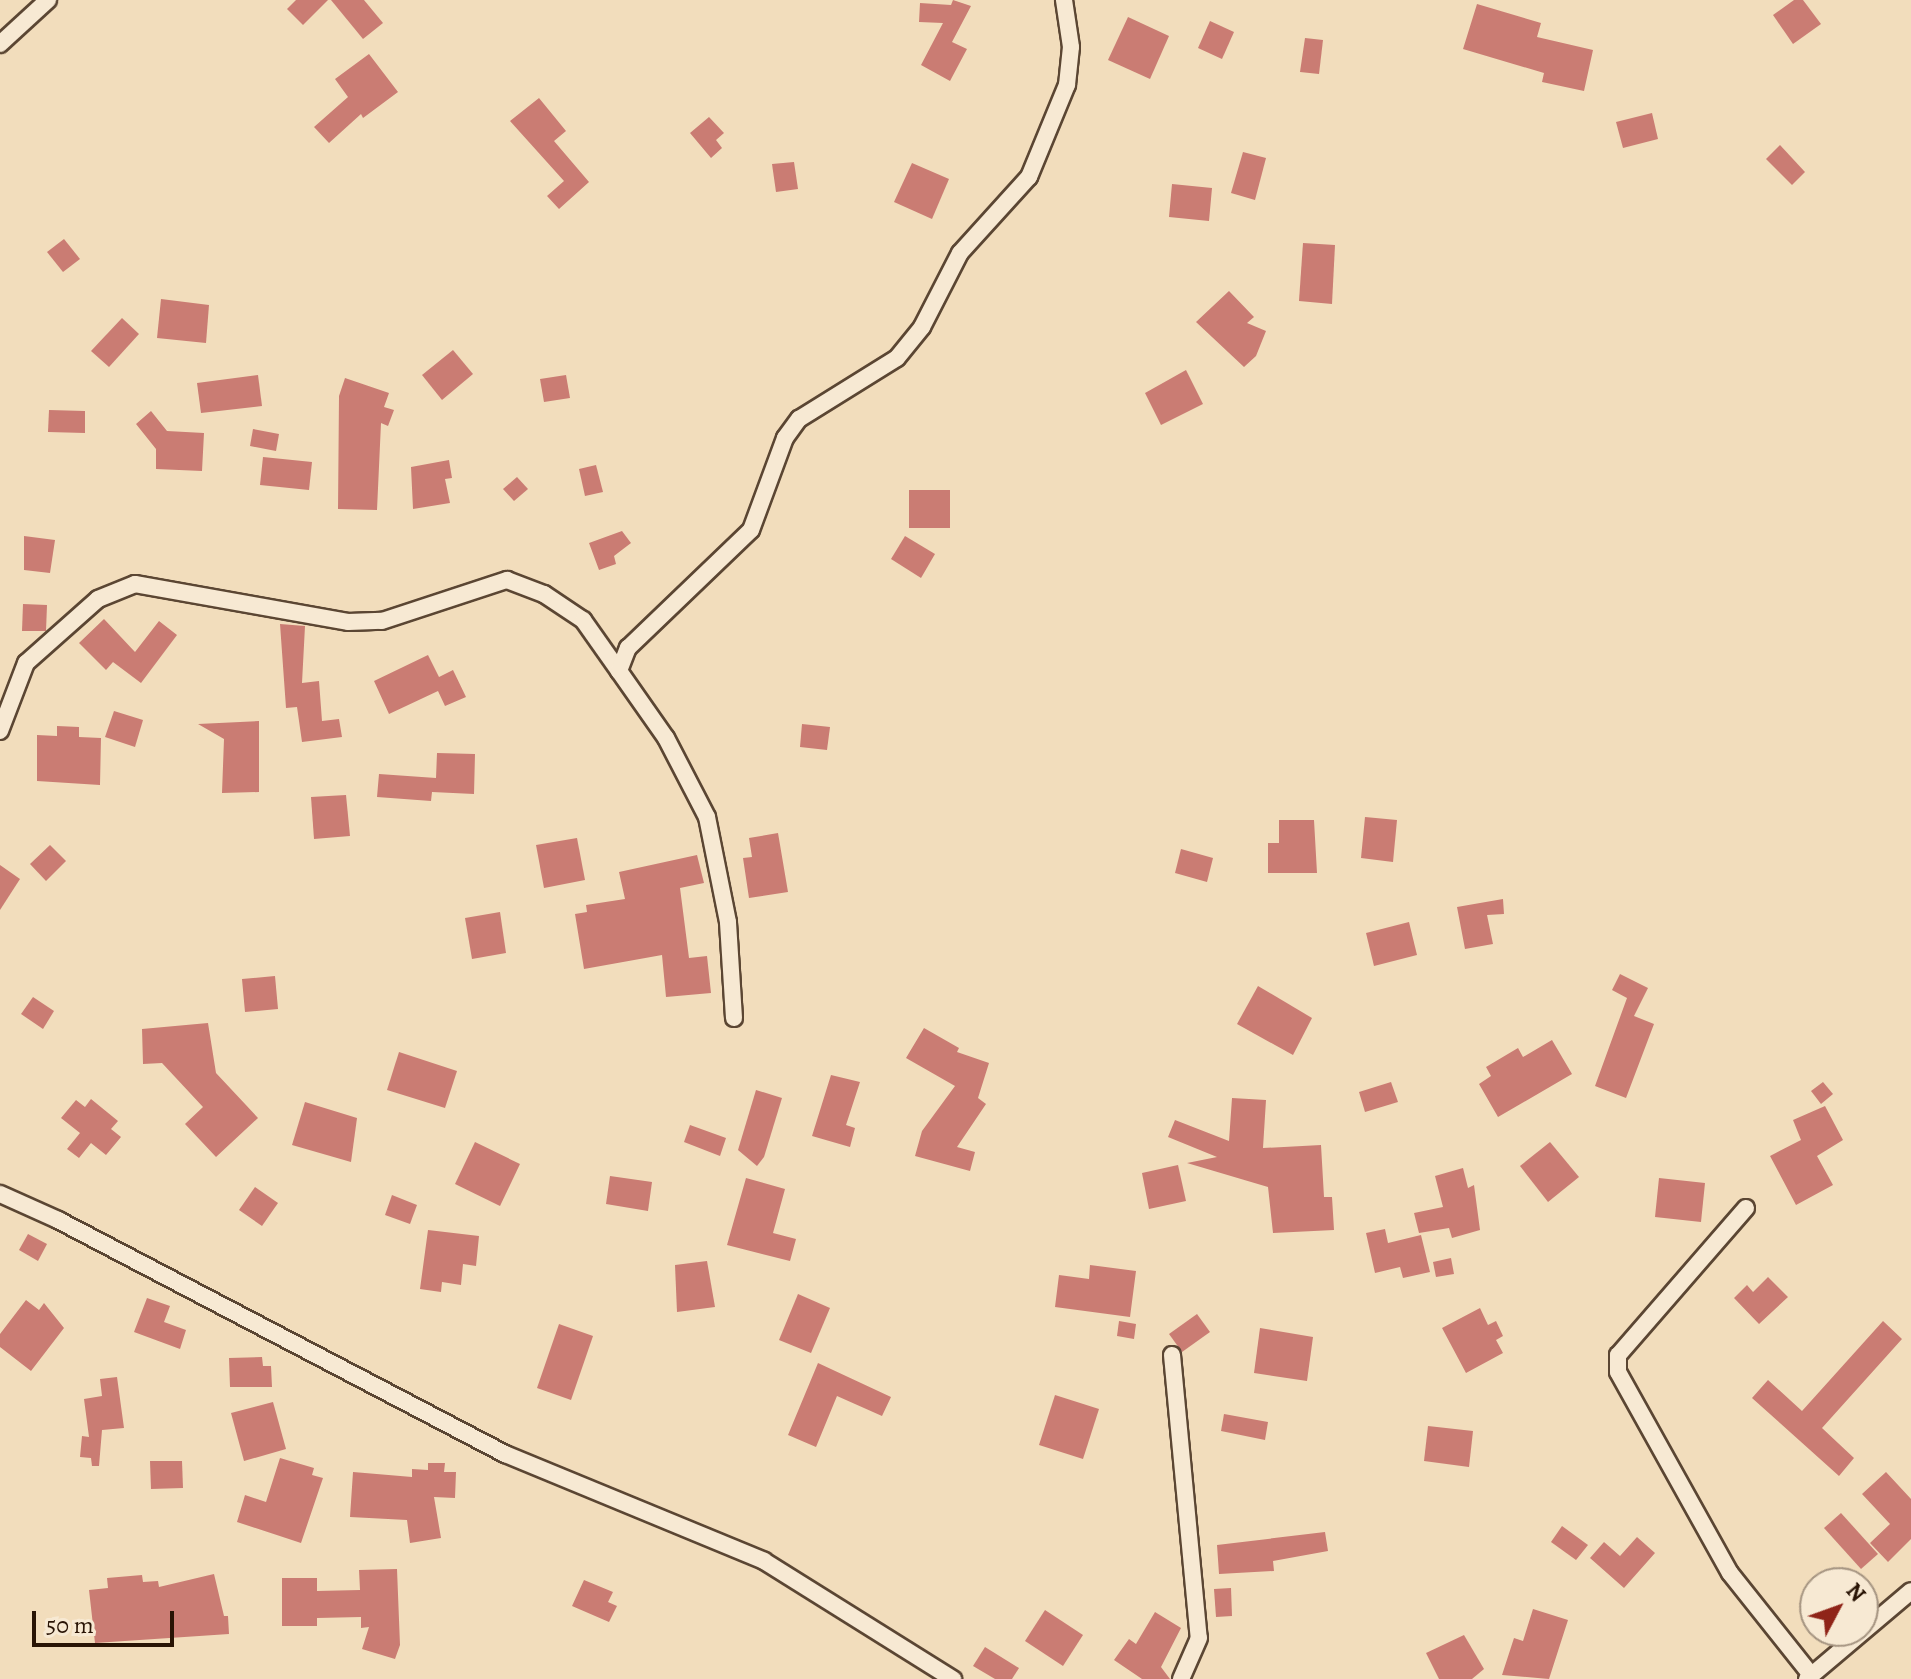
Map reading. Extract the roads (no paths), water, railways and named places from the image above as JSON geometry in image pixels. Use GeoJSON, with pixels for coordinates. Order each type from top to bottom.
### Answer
{"type":"FeatureCollection","features":[{"type":"Feature","properties":{"kind":"street"},"geometry":{"type":"LineString","coordinates":[[0,44],[48,0]]}},
{"type":"Feature","properties":{"kind":"street"},"geometry":{"type":"LineString","coordinates":[[619,671],[628,648],[751,530],[785,438],[799,419],[897,358],[922,327],[960,253],[1029,177],[1067,85],[1071,47],[1064,0]]}},
{"type":"Feature","properties":{"kind":"street"},"geometry":{"type":"LineString","coordinates":[[0,731],[26,663],[98,599],[135,584],[359,622],[416,612],[507,580],[544,594],[583,620],[666,738],[707,817],[728,922],[734,1018]]}},
{"type":"Feature","properties":{"kind":"street"},"geometry":{"type":"LineString","coordinates":[[0,1194],[58,1220],[505,1454],[764,1561],[953,1679]]}},
{"type":"Feature","properties":{"kind":"street"},"geometry":{"type":"LineString","coordinates":[[1746,1208],[1618,1355],[1618,1372],[1730,1573],[1809,1677],[1911,1591]]}},
{"type":"Feature","properties":{"kind":"street"},"geometry":{"type":"LineString","coordinates":[[1172,1355],[1199,1638],[1181,1679]]}}]}
